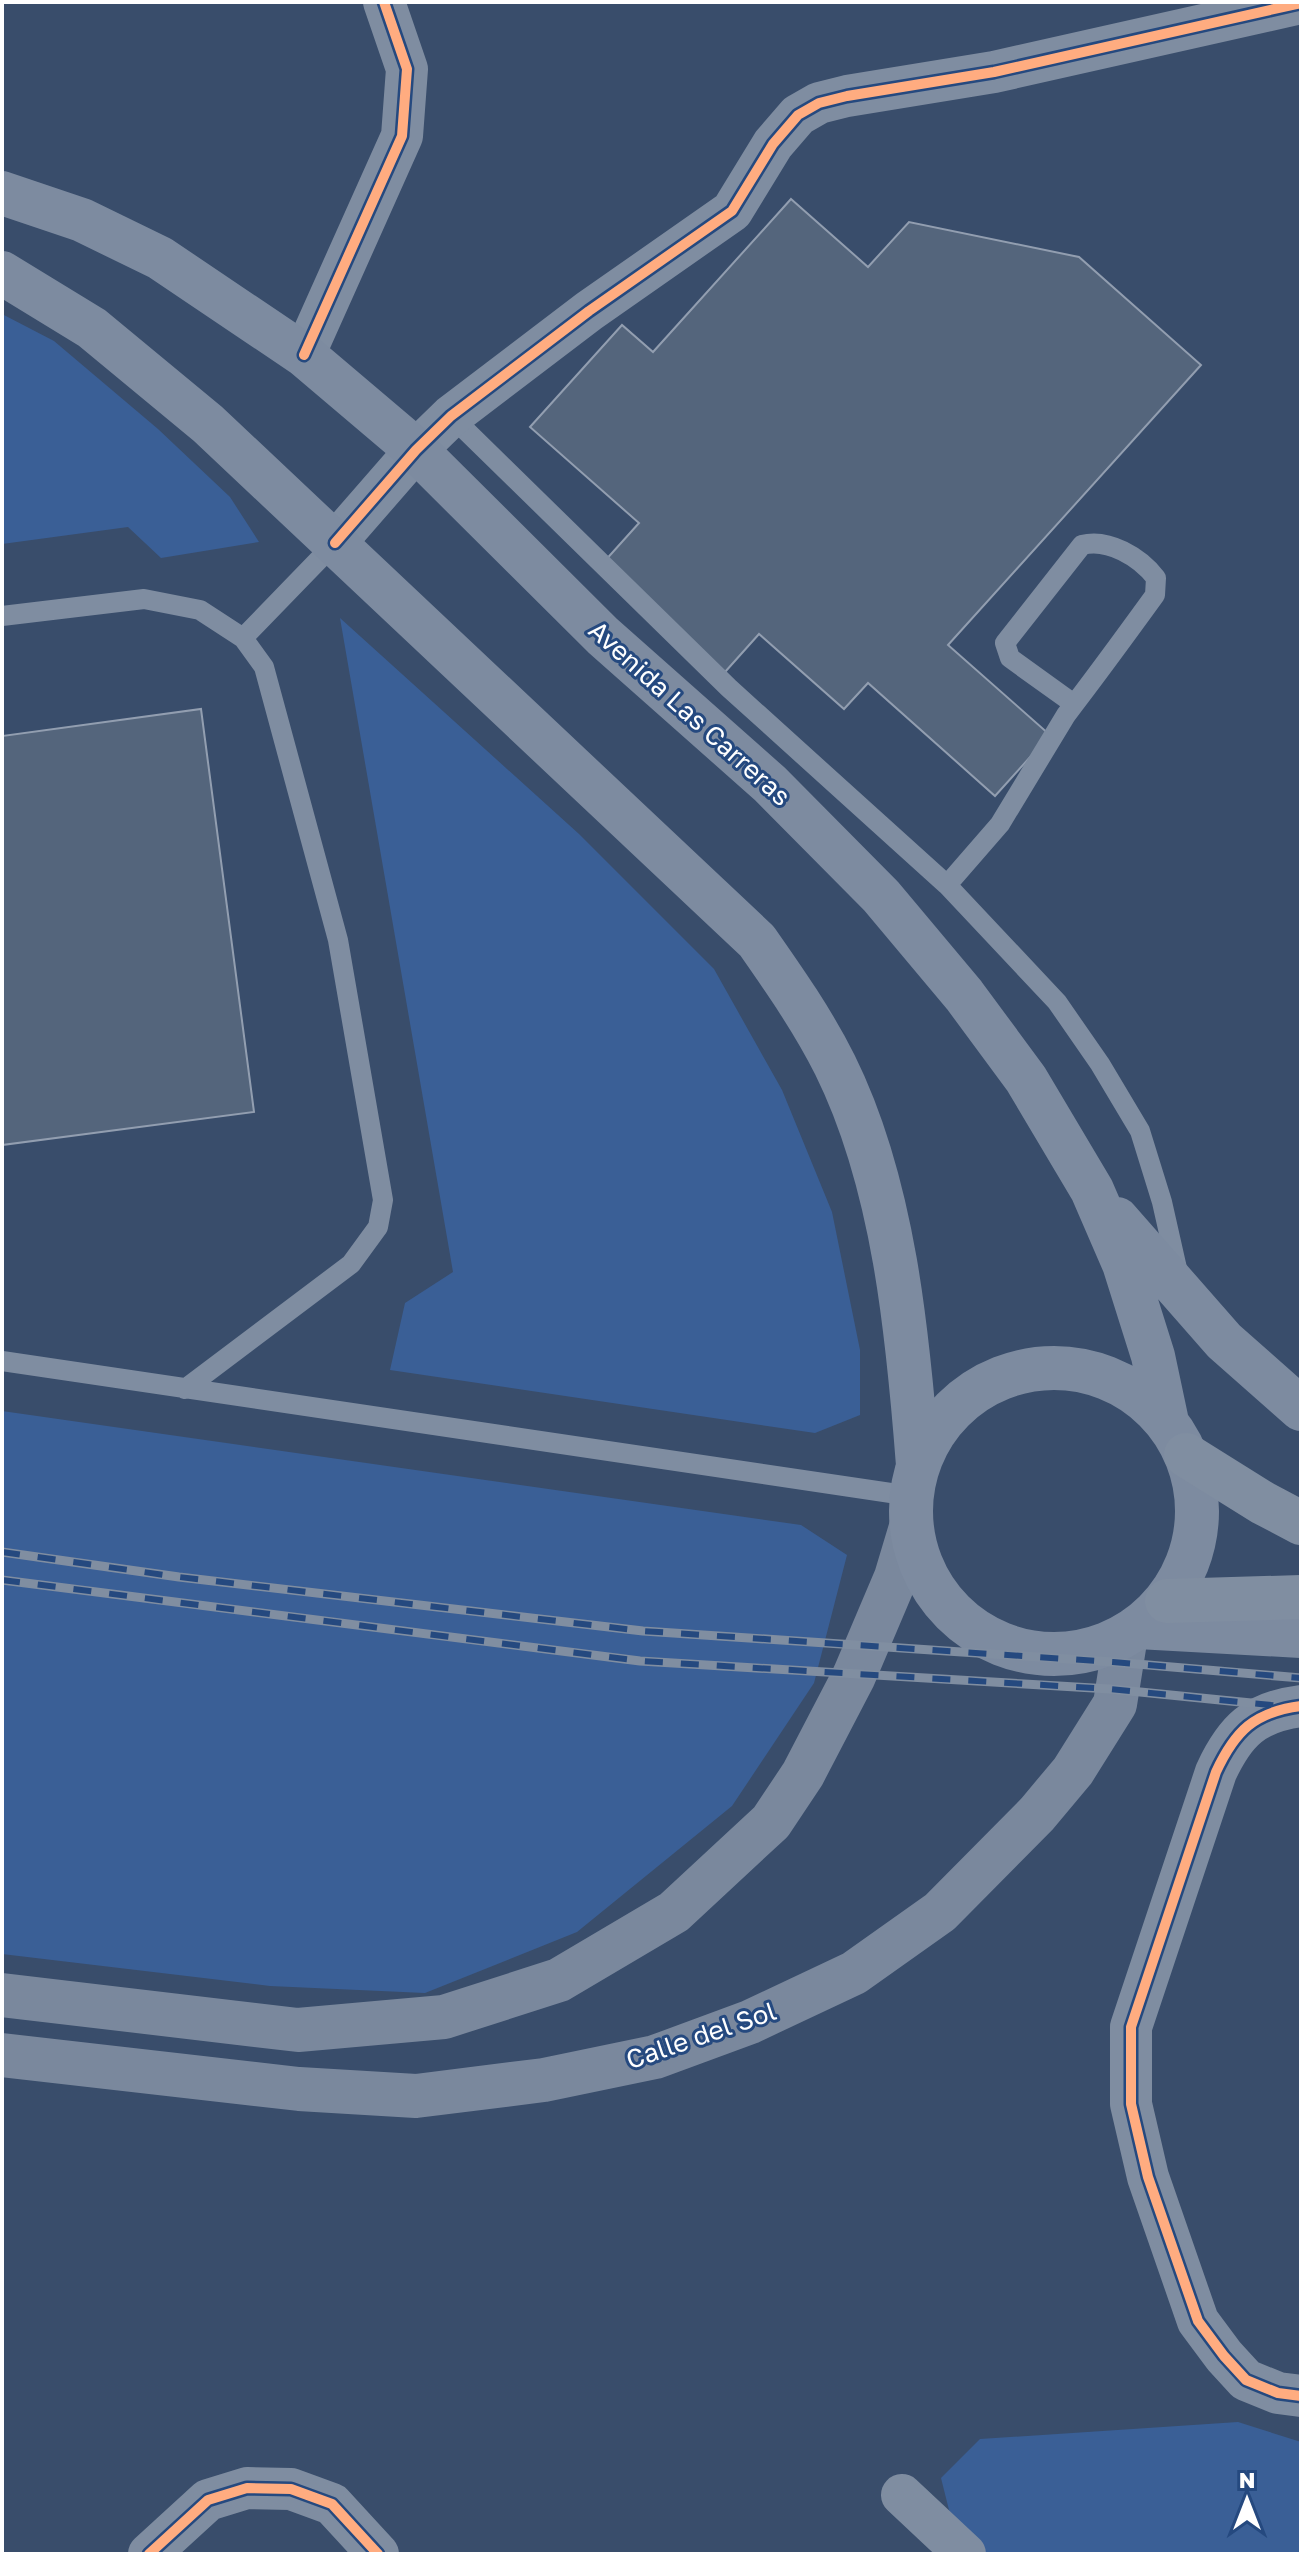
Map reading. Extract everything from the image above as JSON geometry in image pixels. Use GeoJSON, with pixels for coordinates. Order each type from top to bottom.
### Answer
{"type":"FeatureCollection","features":[{"type":"Feature","properties":{"kind":"highway"},"geometry":{"type":"LineString","coordinates":[[1176,1438],[1263,1503],[1301,1523]]}},
{"type":"Feature","properties":{"kind":"highway"},"geometry":{"type":"LineString","coordinates":[[1144,1621],[1301,1597]]}},
{"type":"Feature","properties":{"kind":"main road","name":"Avenida Las Carreras"},"geometry":{"type":"LineString","coordinates":[[2,193],[82,220],[160,258],[304,355],[416,450],[603,636],[770,784],[881,896],[964,995],[1026,1079],[1092,1190],[1124,1264],[1176,1438]]}},
{"type":"Feature","properties":{"kind":"main road"},"geometry":{"type":"LineString","coordinates":[[2,273],[92,328],[208,424],[757,941],[798,1000],[836,1067],[880,1194],[908,1343],[913,1496],[918,1558],[937,1593],[964,1622],[998,1643],[1036,1653],[1075,1652],[1144,1621],[1186,1568],[1197,1531],[1197,1492],[1176,1438],[1135,1393],[1095,1374],[1051,1368],[1008,1376],[969,1396],[938,1426],[913,1496],[896,1577],[854,1676],[803,1774],[771,1822],[674,1912],[559,1980],[444,2017],[298,2030],[2,1995]]}},
{"type":"Feature","properties":{"kind":"main road"},"geometry":{"type":"LineString","coordinates":[[1092,1190],[1224,1341],[1301,1409]]}},
{"type":"Feature","properties":{"kind":"main road"},"geometry":{"type":"LineString","coordinates":[[1144,1621],[1301,1636]]}},
{"type":"Feature","properties":{"kind":"main road","name":"Calle del Sol"},"geometry":{"type":"LineString","coordinates":[[2,2055],[299,2089],[416,2096],[544,2080],[655,2057],[750,2022],[854,1973],[940,1912],[1037,1814],[1073,1771],[1115,1704],[1144,1621]]}},
{"type":"Feature","properties":{"kind":"street"},"geometry":{"type":"LineString","coordinates":[[304,355],[402,136],[407,69],[384,2]]}},
{"type":"Feature","properties":{"kind":"street"},"geometry":{"type":"LineString","coordinates":[[335,543],[416,450],[451,416],[589,311],[732,211],[783,130],[798,115],[819,103],[994,72],[1301,3]]}},
{"type":"Feature","properties":{"kind":"street"},"geometry":{"type":"LineString","coordinates":[[1300,1706],[1271,1712],[1247,1724],[1228,1748],[1216,1772],[1131,2027],[1131,2104],[1148,2177],[1198,2321],[1246,2380],[1278,2393],[1301,2396]]}},
{"type":"Feature","properties":{"kind":"street"},"geometry":{"type":"LineString","coordinates":[[149,2554],[208,2500],[247,2488],[291,2489],[332,2504],[378,2554]]}},
{"type":"Feature","properties":{"kind":"street"},"geometry":{"type":"LineString","coordinates":[[902,2495],[965,2554]]}},
{"type":"Feature","properties":{"kind":"lane"},"geometry":{"type":"LineString","coordinates":[[451,416],[729,688],[947,885],[1057,1002],[1127,1106],[1140,1131],[1162,1202],[1183,1295]]}},
{"type":"Feature","properties":{"kind":"lane"},"geometry":{"type":"LineString","coordinates":[[243,638],[335,543]]}},
{"type":"Feature","properties":{"kind":"lane"},"geometry":{"type":"LineString","coordinates":[[947,885],[1000,824],[1074,704],[1155,595],[1156,578],[1148,567],[1106,543],[1082,545],[1005,643],[1010,658],[1074,704]]}},
{"type":"Feature","properties":{"kind":"lane"},"geometry":{"type":"LineString","coordinates":[[2,616],[144,599],[200,610],[243,638],[264,667],[338,940],[383,1200],[378,1227],[351,1264],[185,1389]]}},
{"type":"Feature","properties":{"kind":"lane"},"geometry":{"type":"LineString","coordinates":[[2,1361],[913,1496]]}},
{"type":"Feature","properties":{"kind":"shaded area"},"geometry":{"type":"Polygon","coordinates":[[[2,314],[54,341],[158,429],[230,497],[259,542],[161,558],[128,527],[2,544],[2,314]]]}},
{"type":"Feature","properties":{"kind":"shaded area"},"geometry":{"type":"Polygon","coordinates":[[[340,618],[579,834],[714,969],[782,1090],[832,1212],[860,1350],[860,1415],[815,1433],[390,1370],[405,1303],[453,1272],[340,618]]]}},
{"type":"Feature","properties":{"kind":"shaded area"},"geometry":{"type":"Polygon","coordinates":[[[2,1411],[801,1525],[847,1555],[814,1683],[732,1806],[577,1932],[425,1993],[270,1986],[2,1954],[2,1411]]]}},
{"type":"Feature","properties":{"kind":"shaded area"},"geometry":{"type":"Polygon","coordinates":[[[1238,2422],[1301,2442],[1301,2554],[960,2554],[941,2478],[980,2439],[1238,2422]]]}},
{"type":"Feature","properties":{"kind":"building"},"geometry":{"type":"Polygon","coordinates":[[[791,199],[868,267],[909,222],[1079,257],[1201,365],[948,645],[1050,735],[995,796],[868,683],[844,709],[759,634],[725,672],[603,563],[639,523],[530,427],[622,325],[653,352],[791,199]]]}},
{"type":"Feature","properties":{"kind":"building"},"geometry":{"type":"Polygon","coordinates":[[[201,709],[254,1112],[2,1145],[2,736],[201,709]]]}},
{"type":"Feature","properties":{"kind":"railway"},"geometry":{"type":"LineString","coordinates":[[2,1552],[179,1577],[643,1631],[1113,1662],[1301,1678]]}},
{"type":"Feature","properties":{"kind":"railway"},"geometry":{"type":"LineString","coordinates":[[2,1580],[640,1661],[1110,1689],[1301,1708]]}},
{"type":"Feature","properties":{"kind":"cycle path"},"geometry":{"type":"LineString","coordinates":[[304,355],[402,136],[407,69],[384,2]]}},
{"type":"Feature","properties":{"kind":"cycle path"},"geometry":{"type":"LineString","coordinates":[[335,543],[416,450],[451,416],[589,311],[732,211],[773,144],[798,115],[819,103],[994,72],[1301,3]]}},
{"type":"Feature","properties":{"kind":"cycle path"},"geometry":{"type":"LineString","coordinates":[[1301,1706],[1258,1719],[1239,1735],[1223,1758],[1131,2027],[1131,2104],[1148,2177],[1198,2321],[1246,2380],[1278,2393],[1301,2396]]}},
{"type":"Feature","properties":{"kind":"cycle path"},"geometry":{"type":"LineString","coordinates":[[149,2554],[208,2500],[247,2488],[291,2489],[332,2504],[378,2554]]}}]}
